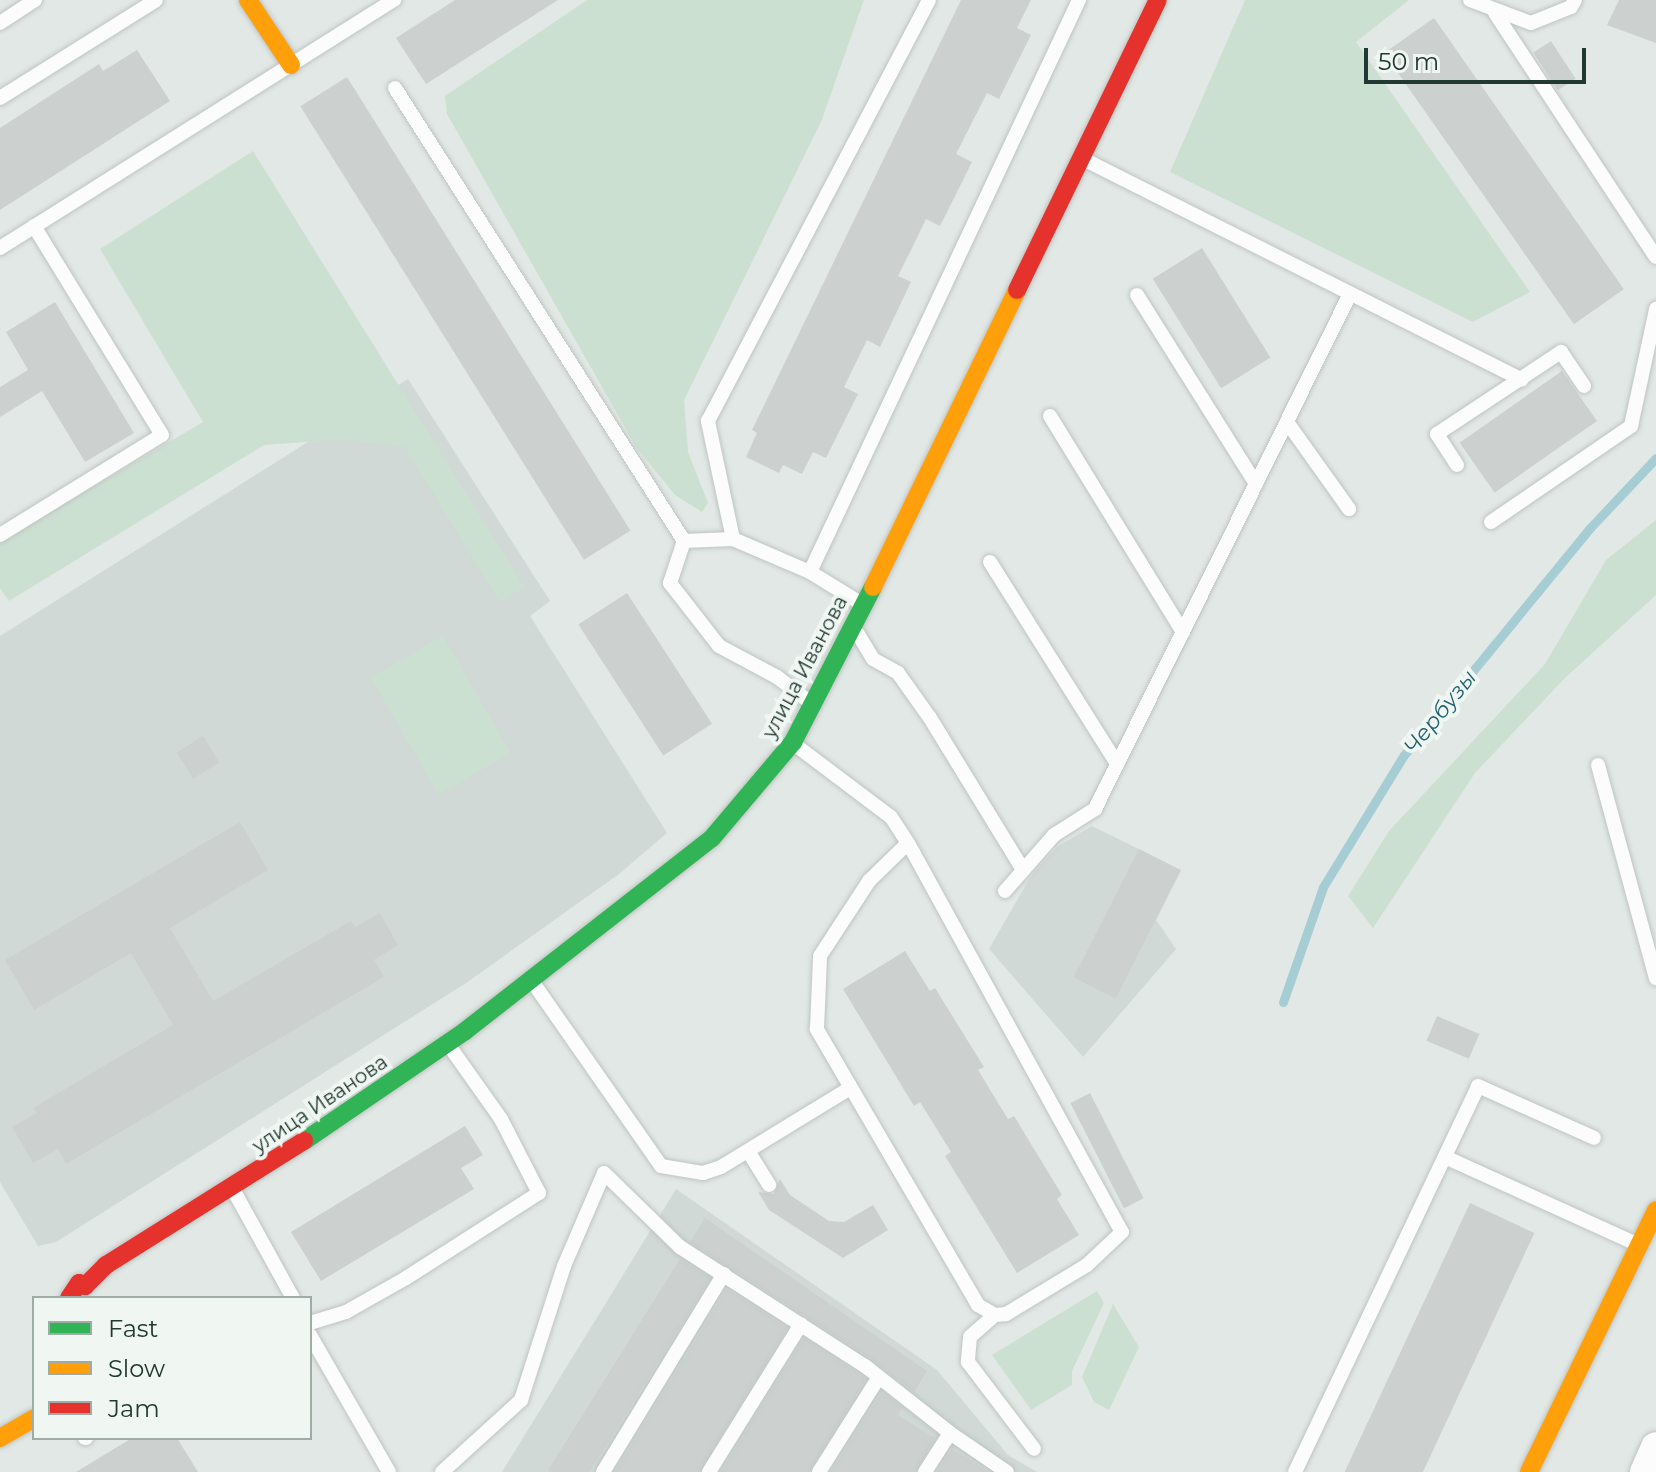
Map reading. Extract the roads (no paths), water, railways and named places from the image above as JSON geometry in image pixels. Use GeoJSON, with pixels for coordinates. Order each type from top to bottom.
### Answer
{"type":"FeatureCollection","features":[{"type":"Feature","properties":{"kind":"street"},"geometry":{"type":"LineString","coordinates":[[248,0],[291,65]]}},
{"type":"Feature","properties":{"kind":"street","name":"улица Иванова"},"geometry":{"type":"LineString","coordinates":[[70,1296],[79,1283],[85,1286],[106,1265],[233,1189],[447,1043],[531,980],[712,838],[793,742],[864,605],[1158,0]]}},
{"type":"Feature","properties":{"kind":"street"},"geometry":{"type":"LineString","coordinates":[[1529,1472],[1656,1210]]}},
{"type":"Feature","properties":{"kind":"street"},"geometry":{"type":"LineString","coordinates":[[0,1438],[32,1419]]}},
{"type":"Feature","properties":{"kind":"street"},"geometry":{"type":"LineString","coordinates":[[1645,1472],[1656,1447]]}},
{"type":"Feature","properties":{"kind":"lane"},"geometry":{"type":"LineString","coordinates":[[1,21],[35,0]]}},
{"type":"Feature","properties":{"kind":"lane"},"geometry":{"type":"LineString","coordinates":[[0,98],[156,0]]}},
{"type":"Feature","properties":{"kind":"lane"},"geometry":{"type":"LineString","coordinates":[[0,248],[394,0]]}},
{"type":"Feature","properties":{"kind":"lane"},"geometry":{"type":"LineString","coordinates":[[733,539],[708,421],[929,0]]}},
{"type":"Feature","properties":{"kind":"lane"},"geometry":{"type":"LineString","coordinates":[[810,572],[1079,0]]}},
{"type":"Feature","properties":{"kind":"lane"},"geometry":{"type":"LineString","coordinates":[[1470,0],[1495,13],[1531,23],[1571,7],[1575,0]]}},
{"type":"Feature","properties":{"kind":"lane"},"geometry":{"type":"LineString","coordinates":[[1495,13],[1656,257]]}},
{"type":"Feature","properties":{"kind":"lane"},"geometry":{"type":"LineString","coordinates":[[395,88],[684,541]]}},
{"type":"Feature","properties":{"kind":"lane"},"geometry":{"type":"LineString","coordinates":[[1083,158],[1349,296],[1522,380]]}},
{"type":"Feature","properties":{"kind":"lane"},"geometry":{"type":"LineString","coordinates":[[0,535],[162,435],[34,226]]}},
{"type":"Feature","properties":{"kind":"lane"},"geometry":{"type":"LineString","coordinates":[[1137,295],[1256,484]]}},
{"type":"Feature","properties":{"kind":"lane"},"geometry":{"type":"LineString","coordinates":[[1005,891],[1054,835],[1095,809],[1349,296]]}},
{"type":"Feature","properties":{"kind":"lane"},"geometry":{"type":"LineString","coordinates":[[1491,522],[1631,426],[1656,309]]}},
{"type":"Feature","properties":{"kind":"lane"},"geometry":{"type":"LineString","coordinates":[[1457,465],[1437,434],[1561,352],[1584,386]]}},
{"type":"Feature","properties":{"kind":"lane"},"geometry":{"type":"LineString","coordinates":[[1050,416],[1183,632]]}},
{"type":"Feature","properties":{"kind":"lane"},"geometry":{"type":"LineString","coordinates":[[1287,422],[1349,509]]}},
{"type":"Feature","properties":{"kind":"lane"},"geometry":{"type":"LineString","coordinates":[[684,541],[733,539],[810,572],[864,605]]}},
{"type":"Feature","properties":{"kind":"lane"},"geometry":{"type":"LineString","coordinates":[[684,541],[670,583],[719,646],[777,677],[812,703]]}},
{"type":"Feature","properties":{"kind":"lane"},"geometry":{"type":"LineString","coordinates":[[990,562],[1117,764]]}},
{"type":"Feature","properties":{"kind":"lane"},"geometry":{"type":"LineString","coordinates":[[853,626],[873,659],[898,673],[930,718],[1023,870]]}},
{"type":"Feature","properties":{"kind":"lane"},"geometry":{"type":"LineString","coordinates":[[793,742],[882,807],[908,843],[1122,1232],[1087,1265],[995,1315],[970,1337],[968,1362],[1034,1449]]}},
{"type":"Feature","properties":{"kind":"lane"},"geometry":{"type":"LineString","coordinates":[[1598,765],[1653,954],[1656,978]]}},
{"type":"Feature","properties":{"kind":"lane"},"geometry":{"type":"LineString","coordinates":[[908,843],[869,881],[820,956],[817,1029],[849,1089],[978,1305],[995,1315]]}},
{"type":"Feature","properties":{"kind":"lane"},"geometry":{"type":"LineString","coordinates":[[531,980],[661,1166],[703,1173],[748,1151],[849,1089]]}},
{"type":"Feature","properties":{"kind":"lane"},"geometry":{"type":"LineString","coordinates":[[312,1322],[346,1312],[406,1278],[539,1193],[501,1119],[447,1043]]}},
{"type":"Feature","properties":{"kind":"lane"},"geometry":{"type":"LineString","coordinates":[[1295,1472],[1478,1086],[1594,1138]]}},
{"type":"Feature","properties":{"kind":"lane"},"geometry":{"type":"LineString","coordinates":[[748,1151],[769,1185]]}},
{"type":"Feature","properties":{"kind":"lane"},"geometry":{"type":"LineString","coordinates":[[1445,1157],[1637,1244]]}},
{"type":"Feature","properties":{"kind":"lane"},"geometry":{"type":"LineString","coordinates":[[442,1472],[521,1400],[564,1266],[604,1173],[680,1247],[879,1377],[950,1433],[1007,1472]]}},
{"type":"Feature","properties":{"kind":"lane"},"geometry":{"type":"LineString","coordinates":[[233,1189],[292,1296]]}},
{"type":"Feature","properties":{"kind":"lane"},"geometry":{"type":"LineString","coordinates":[[603,1472],[724,1274]]}},
{"type":"Feature","properties":{"kind":"lane"},"geometry":{"type":"LineString","coordinates":[[709,1472],[801,1324]]}},
{"type":"Feature","properties":{"kind":"lane"},"geometry":{"type":"LineString","coordinates":[[312,1338],[389,1472]]}},
{"type":"Feature","properties":{"kind":"lane"},"geometry":{"type":"LineString","coordinates":[[819,1472],[879,1377]]}},
{"type":"Feature","properties":{"kind":"lane"},"geometry":{"type":"LineString","coordinates":[[925,1472],[950,1433]]}},
{"type":"Feature","properties":{"kind":"waterway","name":"Чербузы"},"geometry":{"type":"LineString","coordinates":[[1283,1002],[1323,887],[1404,755],[1589,529],[1656,458]]}}]}
